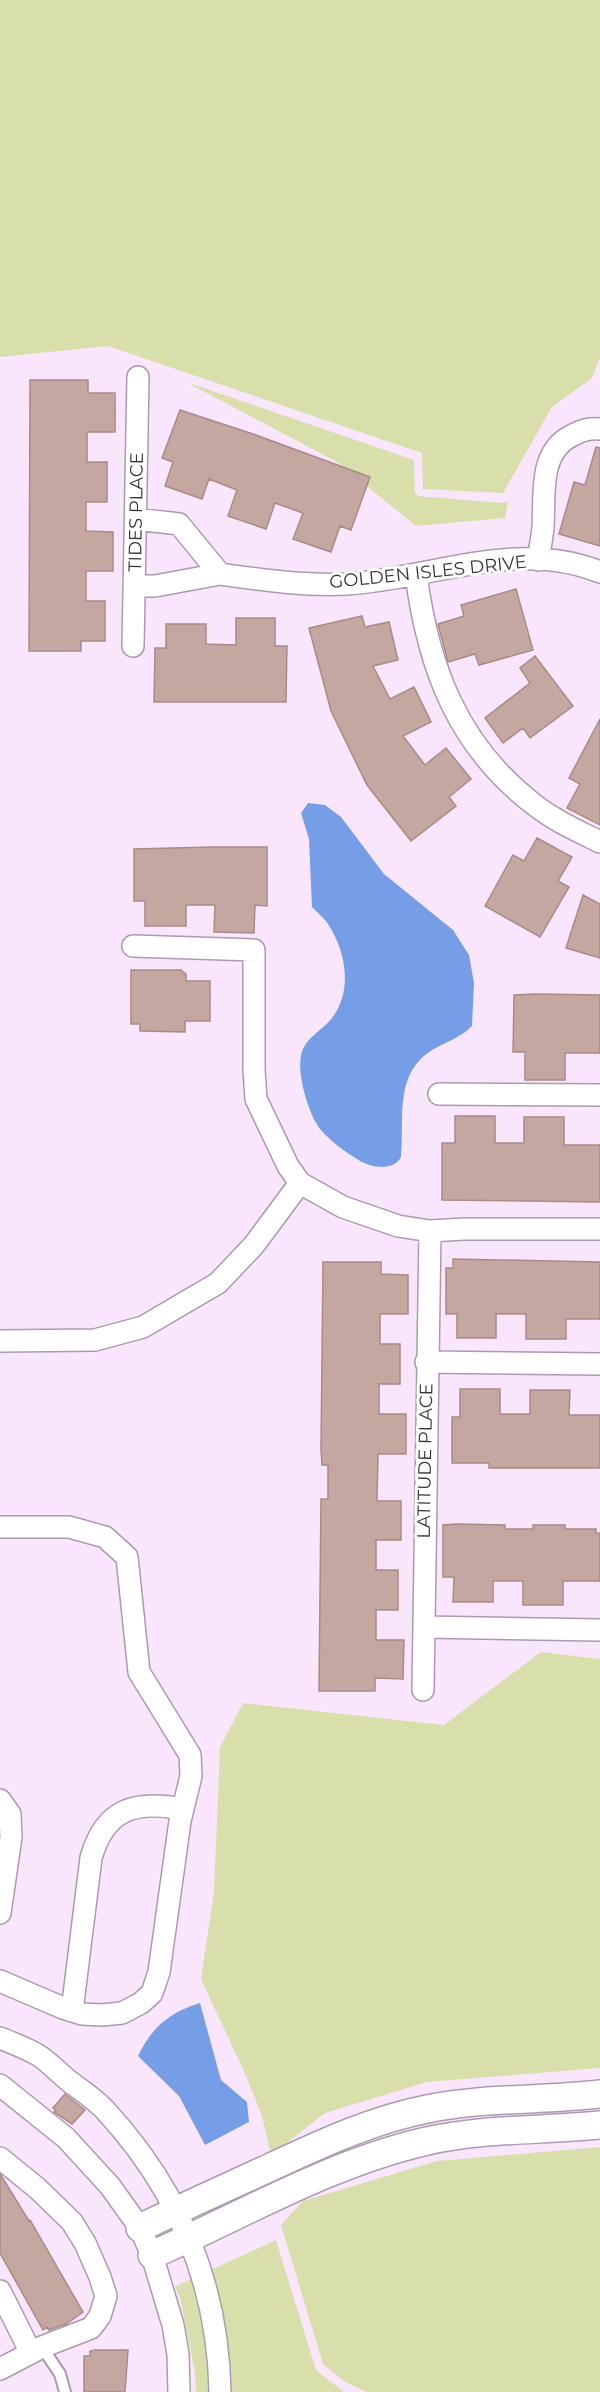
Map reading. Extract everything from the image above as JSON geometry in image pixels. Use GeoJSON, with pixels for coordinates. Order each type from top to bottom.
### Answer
{"type":"FeatureCollection","features":[{"type":"Feature","properties":{"kind":"street","name":"TIDES PLACE"},"geometry":{"type":"LineString","coordinates":[[133,646],[138,377]]}},
{"type":"Feature","properties":{"kind":"street"},"geometry":{"type":"LineString","coordinates":[[538,560],[543,528],[543,488],[550,456],[562,440],[589,428],[600,429]]}},
{"type":"Feature","properties":{"kind":"street"},"geometry":{"type":"LineString","coordinates":[[136,519],[179,524],[220,574]]}},
{"type":"Feature","properties":{"kind":"street","name":"GOLDEN ISLES DRIVE"},"geometry":{"type":"LineString","coordinates":[[134,586],[155,586],[220,574],[285,584],[348,584],[416,574],[459,564],[502,560],[582,564],[600,572]]}},
{"type":"Feature","properties":{"kind":"street"},"geometry":{"type":"LineString","coordinates":[[416,574],[427,644],[442,687],[459,720],[483,754],[536,806],[567,826],[600,842]]}},
{"type":"Feature","properties":{"kind":"street"},"geometry":{"type":"LineString","coordinates":[[133,946],[254,950],[256,1099],[288,1166],[300,1183],[343,1207],[398,1226],[430,1231],[464,1228],[600,1228]]}},
{"type":"Feature","properties":{"kind":"street"},"geometry":{"type":"LineString","coordinates":[[439,1094],[600,1095]]}},
{"type":"Feature","properties":{"kind":"street"},"geometry":{"type":"LineString","coordinates":[[0,1341],[95,1340],[143,1327],[218,1283],[254,1245],[300,1183]]}},
{"type":"Feature","properties":{"kind":"street","name":"LATITUDE PLACE"},"geometry":{"type":"LineString","coordinates":[[423,1690],[426,1362],[430,1231]]}},
{"type":"Feature","properties":{"kind":"street"},"geometry":{"type":"LineString","coordinates":[[426,1362],[600,1364]]}},
{"type":"Feature","properties":{"kind":"street"},"geometry":{"type":"LineString","coordinates":[[0,1527],[69,1527],[105,1537],[127,1557],[140,1672],[190,1755],[190,1776],[159,1972],[152,1993],[122,2013],[102,2015],[72,2011],[0,1981]]}},
{"type":"Feature","properties":{"kind":"street"},"geometry":{"type":"LineString","coordinates":[[424,1627],[600,1630]]}},
{"type":"Feature","properties":{"kind":"street"},"geometry":{"type":"LineString","coordinates":[[0,1800],[10,1814],[10,1838],[0,1913]]}},
{"type":"Feature","properties":{"kind":"street"},"geometry":{"type":"LineString","coordinates":[[72,2011],[91,1858],[96,1839],[105,1826],[119,1814],[133,1808],[163,1806],[183,1809]]}},
{"type":"Feature","properties":{"kind":"street"},"geometry":{"type":"LineString","coordinates":[[0,2038],[37,2055],[104,2109],[146,2160],[177,2210],[210,2300],[219,2359],[220,2392]]}},
{"type":"Feature","properties":{"kind":"street"},"geometry":{"type":"LineString","coordinates":[[0,2085],[66,2138],[110,2186],[140,2228],[152,2255],[173,2325],[178,2354],[179,2392]]}},
{"type":"Feature","properties":{"kind":"street"},"geometry":{"type":"LineString","coordinates":[[140,2228],[322,2143],[371,2124],[471,2101],[600,2094]]}},
{"type":"Feature","properties":{"kind":"street"},"geometry":{"type":"LineString","coordinates":[[152,2255],[330,2171],[375,2154],[428,2140],[474,2132],[551,2130],[600,2125]]}},
{"type":"Feature","properties":{"kind":"street"},"geometry":{"type":"LineString","coordinates":[[0,2157],[72,2222],[85,2243],[106,2296],[100,2316],[91,2328],[37,2350],[0,2369]]}},
{"type":"Feature","properties":{"kind":"street"},"geometry":{"type":"LineString","coordinates":[[0,2291],[37,2350]]}},
{"type":"Feature","properties":{"kind":"lane"},"geometry":{"type":"LineString","coordinates":[[37,2350],[60,2374],[65,2392]]}},
{"type":"Feature","properties":{"kind":"green space"},"geometry":{"type":"Polygon","coordinates":[[[0,0],[600,0],[600,357],[592,378],[552,407],[503,493],[423,489],[422,453],[108,346],[0,357],[0,0]]]}},
{"type":"Feature","properties":{"kind":"green space"},"geometry":{"type":"Polygon","coordinates":[[[186,382],[414,460],[415,492],[418,496],[503,503],[508,501],[505,518],[416,526],[337,462],[186,382]]]}},
{"type":"Feature","properties":{"kind":"green space"},"geometry":{"type":"Polygon","coordinates":[[[541,1652],[600,1659],[600,2068],[427,2082],[325,2113],[271,2155],[262,2116],[201,1979],[214,1892],[220,1747],[243,1703],[444,1725],[541,1652]]]}},
{"type":"Feature","properties":{"kind":"green space"},"geometry":{"type":"Polygon","coordinates":[[[600,2147],[600,2392],[367,2392],[345,2382],[323,2364],[281,2225],[303,2201],[437,2161],[600,2147]]]}},
{"type":"Feature","properties":{"kind":"green space"},"geometry":{"type":"Polygon","coordinates":[[[276,2240],[315,2367],[318,2372],[344,2392],[230,2392],[225,2330],[211,2270],[276,2240]]]}},
{"type":"Feature","properties":{"kind":"green space"},"geometry":{"type":"Polygon","coordinates":[[[193,2278],[206,2335],[210,2392],[196,2392],[195,2373],[180,2297],[175,2287],[193,2278]]]}},
{"type":"Feature","properties":{"kind":"water"},"geometry":{"type":"Polygon","coordinates":[[[308,803],[325,805],[341,817],[384,874],[453,930],[469,955],[474,983],[472,1026],[458,1037],[432,1050],[411,1072],[403,1099],[401,1157],[393,1165],[376,1167],[360,1161],[330,1139],[312,1115],[302,1084],[300,1064],[303,1050],[309,1039],[328,1023],[339,1007],[345,984],[343,958],[339,946],[328,924],[312,907],[309,839],[301,813],[308,803]]]}},
{"type":"Feature","properties":{"kind":"water"},"geometry":{"type":"Polygon","coordinates":[[[200,2003],[221,2080],[247,2102],[249,2122],[205,2145],[179,2096],[138,2056],[149,2037],[163,2022],[180,2011],[200,2003]]]}},
{"type":"Feature","properties":{"kind":"building"},"geometry":{"type":"Polygon","coordinates":[[[30,380],[88,380],[88,393],[115,393],[115,432],[87,432],[87,462],[107,462],[107,502],[86,502],[86,531],[113,532],[113,571],[86,571],[86,601],[105,601],[105,641],[81,641],[81,651],[29,651],[30,380]]]}},
{"type":"Feature","properties":{"kind":"building"},"geometry":{"type":"Polygon","coordinates":[[[180,410],[370,477],[351,530],[340,526],[331,552],[293,539],[303,513],[275,503],[266,529],[228,516],[237,490],[209,479],[202,499],[165,486],[173,462],[162,458],[180,410]]]}},
{"type":"Feature","properties":{"kind":"building"},"geometry":{"type":"Polygon","coordinates":[[[596,447],[600,448],[600,546],[559,534],[574,482],[585,485],[596,447]]]}},
{"type":"Feature","properties":{"kind":"building"},"geometry":{"type":"Polygon","coordinates":[[[516,589],[533,650],[479,665],[475,654],[448,662],[438,624],[464,616],[461,605],[516,589]]]}},
{"type":"Feature","properties":{"kind":"building"},"geometry":{"type":"Polygon","coordinates":[[[362,616],[365,627],[389,622],[398,660],[373,666],[390,699],[414,687],[431,722],[403,736],[425,765],[446,748],[471,779],[449,797],[456,806],[411,841],[367,785],[331,711],[309,628],[362,616]]]}},
{"type":"Feature","properties":{"kind":"building"},"geometry":{"type":"Polygon","coordinates":[[[236,618],[275,618],[275,646],[287,646],[286,702],[154,702],[155,648],[166,648],[166,624],[206,624],[206,644],[236,645],[236,618]]]}},
{"type":"Feature","properties":{"kind":"building"},"geometry":{"type":"Polygon","coordinates":[[[535,656],[573,706],[530,738],[523,728],[503,743],[485,718],[530,683],[520,668],[535,656]]]}},
{"type":"Feature","properties":{"kind":"building"},"geometry":{"type":"Polygon","coordinates":[[[600,719],[600,825],[567,808],[580,784],[569,778],[600,719]]]}},
{"type":"Feature","properties":{"kind":"building"},"geometry":{"type":"Polygon","coordinates":[[[537,838],[572,857],[558,881],[569,887],[540,937],[485,906],[513,855],[524,861],[537,838]]]}},
{"type":"Feature","properties":{"kind":"building"},"geometry":{"type":"Polygon","coordinates":[[[267,847],[267,906],[255,905],[254,933],[214,932],[215,905],[186,905],[186,926],[145,926],[145,901],[134,901],[134,849],[267,847]]]}},
{"type":"Feature","properties":{"kind":"building"},"geometry":{"type":"Polygon","coordinates":[[[583,895],[600,904],[600,958],[566,948],[583,895]]]}},
{"type":"Feature","properties":{"kind":"building"},"geometry":{"type":"Polygon","coordinates":[[[131,970],[181,970],[186,974],[186,981],[210,981],[210,1021],[185,1021],[185,1032],[140,1031],[140,1024],[131,1024],[131,970]]]}},
{"type":"Feature","properties":{"kind":"building"},"geometry":{"type":"Polygon","coordinates":[[[514,995],[600,995],[600,1053],[565,1053],[565,1080],[525,1080],[525,1052],[513,1052],[514,995]]]}},
{"type":"Feature","properties":{"kind":"building"},"geometry":{"type":"Polygon","coordinates":[[[455,1116],[495,1116],[495,1143],[524,1143],[524,1117],[564,1117],[564,1145],[600,1145],[600,1202],[442,1200],[442,1143],[455,1143],[455,1116]]]}},
{"type":"Feature","properties":{"kind":"building"},"geometry":{"type":"Polygon","coordinates":[[[453,1259],[600,1262],[600,1319],[566,1319],[566,1339],[526,1339],[526,1314],[496,1314],[496,1338],[457,1338],[457,1314],[446,1314],[446,1268],[453,1268],[453,1259]]]}},
{"type":"Feature","properties":{"kind":"building"},"geometry":{"type":"Polygon","coordinates":[[[323,1262],[381,1262],[381,1274],[408,1275],[408,1314],[380,1314],[380,1344],[400,1344],[400,1384],[379,1384],[379,1414],[406,1414],[406,1454],[378,1454],[377,1501],[401,1501],[401,1540],[376,1540],[376,1570],[398,1570],[398,1610],[376,1610],[376,1640],[404,1640],[403,1679],[375,1678],[375,1691],[319,1691],[321,1499],[328,1499],[328,1465],[322,1465],[321,1449],[323,1262]]]}},
{"type":"Feature","properties":{"kind":"building"},"geometry":{"type":"Polygon","coordinates":[[[460,1389],[500,1389],[500,1414],[530,1414],[530,1390],[570,1390],[569,1415],[600,1415],[600,1468],[489,1468],[489,1463],[452,1463],[452,1417],[460,1417],[460,1389]]]}},
{"type":"Feature","properties":{"kind":"building"},"geometry":{"type":"Polygon","coordinates":[[[443,1525],[505,1525],[505,1529],[533,1529],[533,1525],[565,1525],[565,1529],[596,1529],[596,1533],[600,1533],[600,1581],[563,1581],[563,1605],[523,1605],[523,1581],[493,1581],[493,1602],[453,1602],[454,1577],[443,1577],[443,1525]]]}},
{"type":"Feature","properties":{"kind":"building"},"geometry":{"type":"Polygon","coordinates":[[[65,2094],[85,2110],[72,2124],[54,2112],[56,2111],[53,2108],[65,2094]]]}},
{"type":"Feature","properties":{"kind":"building"},"geometry":{"type":"Polygon","coordinates":[[[0,2174],[30,2220],[83,2312],[66,2324],[49,2330],[47,2327],[43,2330],[0,2253],[0,2174]]]}},
{"type":"Feature","properties":{"kind":"building"},"geometry":{"type":"Polygon","coordinates":[[[128,2350],[125,2392],[84,2392],[84,2356],[90,2356],[90,2351],[128,2350]]]}}]}
